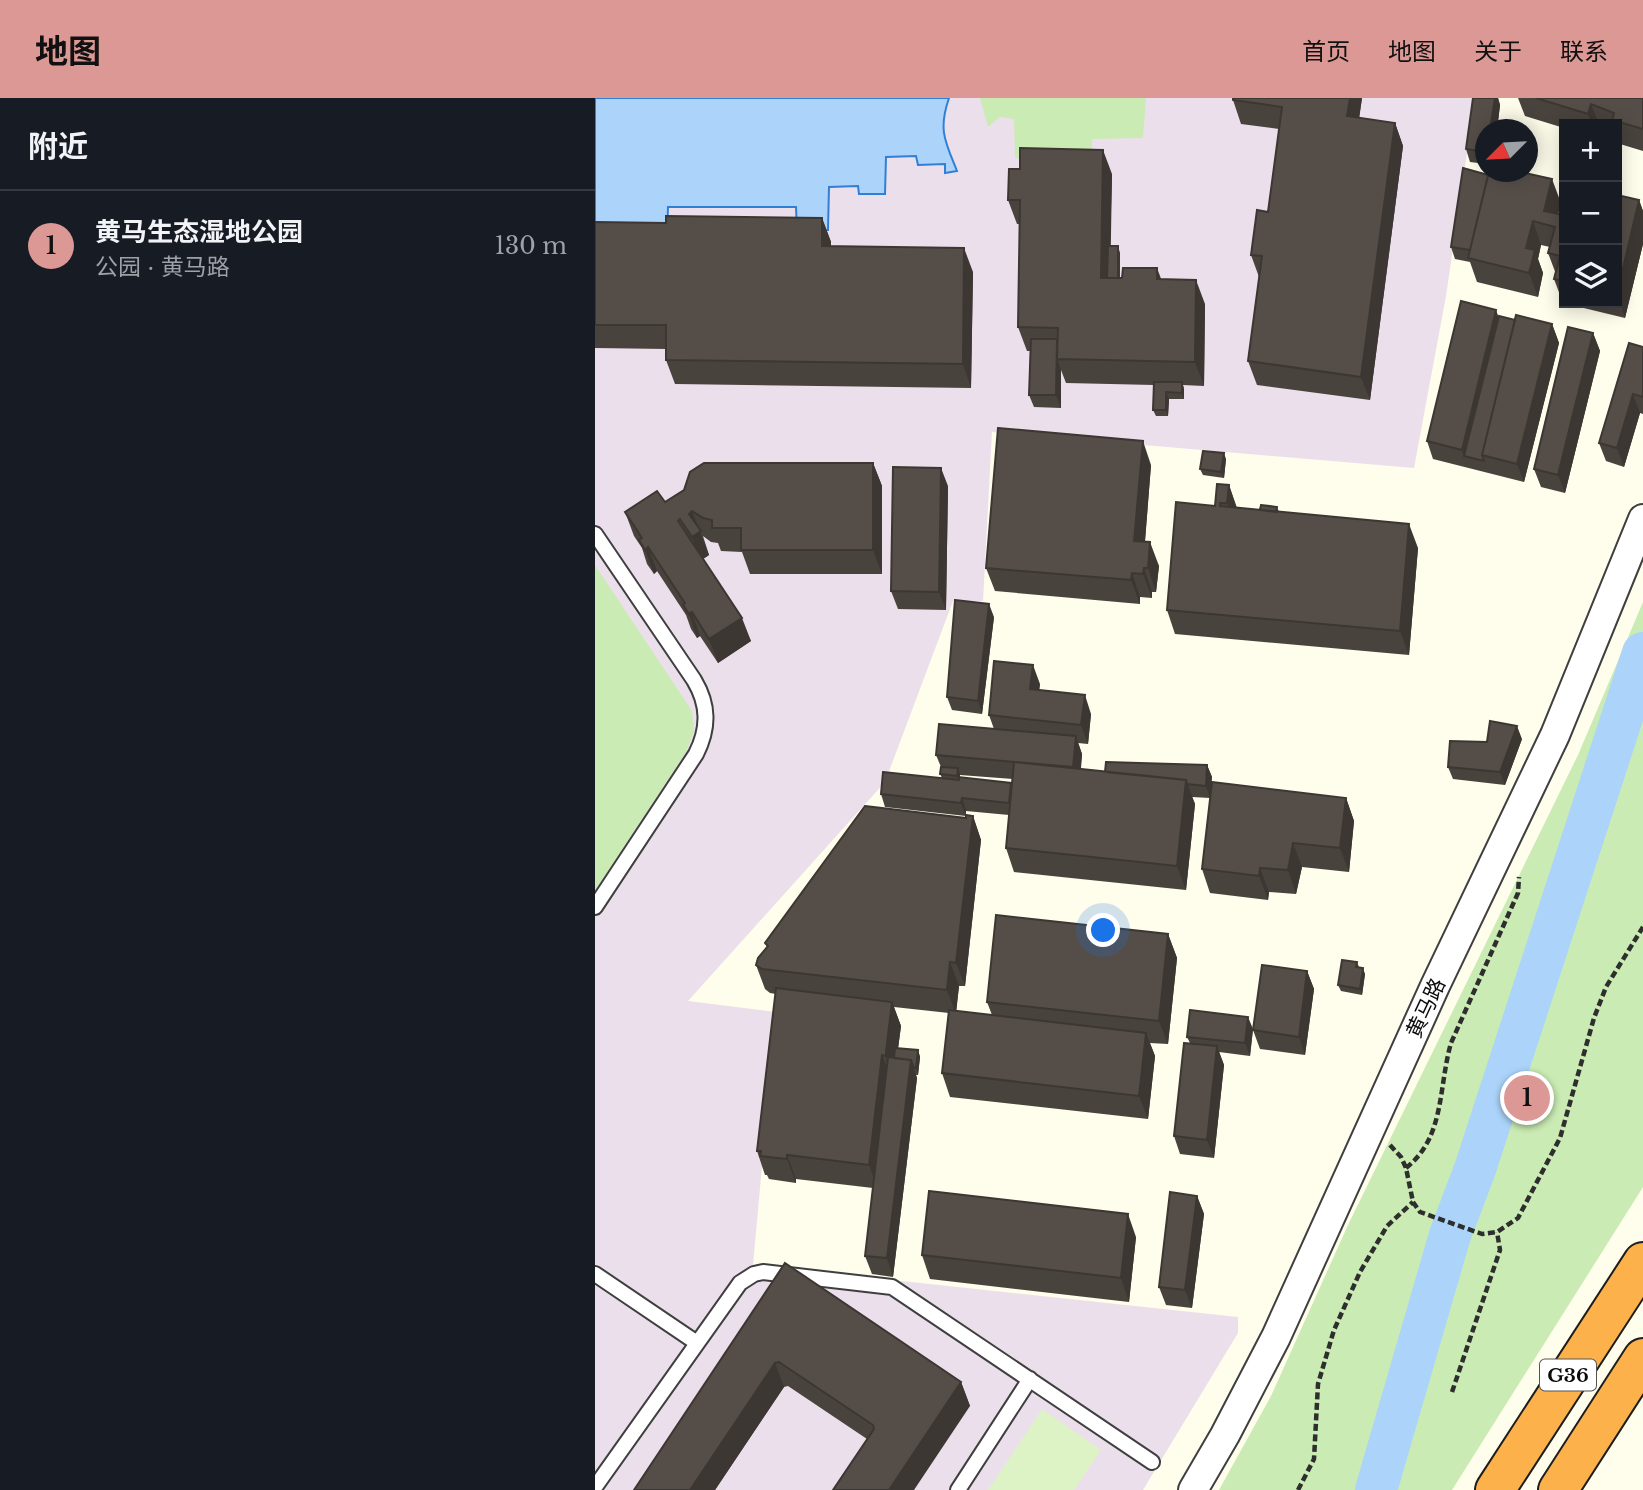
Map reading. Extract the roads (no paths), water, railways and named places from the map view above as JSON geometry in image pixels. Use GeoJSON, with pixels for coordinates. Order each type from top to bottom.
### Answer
{"type":"FeatureCollection","features":[{"type":"Feature","properties":{"kind":"highway","name":"G36"},"geometry":{"type":"LineString","coordinates":[[1495,1490],[1643,1262]]}},
{"type":"Feature","properties":{"kind":"highway","name":"G36"},"geometry":{"type":"LineString","coordinates":[[1558,1490],[1643,1358]]}},
{"type":"Feature","properties":{"kind":"street","name":"黄马路"},"geometry":{"type":"LineString","coordinates":[[1193,1490],[1276,1337],[1368,1132],[1555,735],[1643,519]]}},
{"type":"Feature","properties":{"kind":"lane"},"geometry":{"type":"LineString","coordinates":[[595,534],[701,691],[707,717],[702,743],[696,754],[595,907]]}},
{"type":"Feature","properties":{"kind":"lane"},"geometry":{"type":"LineString","coordinates":[[595,1487],[740,1283],[762,1272],[892,1287],[1153,1462]]}},
{"type":"Feature","properties":{"kind":"lane"},"geometry":{"type":"LineString","coordinates":[[595,1274],[697,1343]]}},
{"type":"Feature","properties":{"kind":"lane"},"geometry":{"type":"LineString","coordinates":[[958,1490],[1030,1379]]}},
{"type":"Feature","properties":{"kind":"water"},"geometry":{"type":"Polygon","coordinates":[[[595,98],[949,98],[944,119],[944,135],[957,171],[945,173],[945,164],[918,165],[916,156],[886,157],[885,194],[859,194],[858,186],[829,187],[828,230],[797,231],[796,207],[668,207],[667,234],[595,237],[595,98]]]}},
{"type":"Feature","properties":{"kind":"waterway"},"geometry":{"type":"LineString","coordinates":[[1376,1490],[1450,1235],[1475,1169],[1643,653]]}},
{"type":"Feature","properties":{"kind":"place","name":"黄马生态湿地公园"},"geometry":{"type":"Point","coordinates":[1527,1098]}}]}
